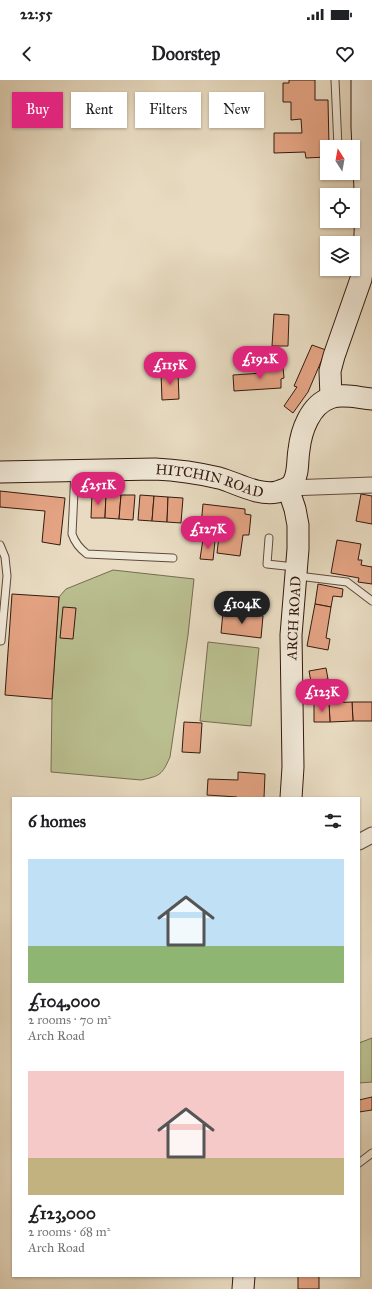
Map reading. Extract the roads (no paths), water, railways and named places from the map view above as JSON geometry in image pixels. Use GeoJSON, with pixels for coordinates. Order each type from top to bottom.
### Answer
{"type":"FeatureCollection","features":[{"type":"Feature","properties":{"kind":"street"},"geometry":{"type":"LineString","coordinates":[[331,397],[330,371],[353,305],[361,279],[363,265],[366,210],[361,150],[362,80]]}},
{"type":"Feature","properties":{"kind":"street"},"geometry":{"type":"LineString","coordinates":[[288,488],[295,478],[298,450],[304,430],[315,408],[322,401],[331,397],[343,396],[372,399]]}},
{"type":"Feature","properties":{"kind":"street","name":"HITCHIN ROAD"},"geometry":{"type":"LineString","coordinates":[[0,472],[178,470],[220,478],[262,492],[278,492],[288,488]]}},
{"type":"Feature","properties":{"kind":"street"},"geometry":{"type":"LineString","coordinates":[[288,488],[372,485]]}},
{"type":"Feature","properties":{"kind":"street","name":"ARCH ROAD"},"geometry":{"type":"LineString","coordinates":[[288,488],[295,509],[298,525],[297,572],[291,635],[293,767],[291,797]]}},
{"type":"Feature","properties":{"kind":"street"},"geometry":{"type":"LineString","coordinates":[[360,841],[372,835]]}},
{"type":"Feature","properties":{"kind":"street"},"geometry":{"type":"LineString","coordinates":[[243,1289],[244,1277]]}},
{"type":"Feature","properties":{"kind":"lane"},"geometry":{"type":"LineString","coordinates":[[335,80],[338,140]]}},
{"type":"Feature","properties":{"kind":"lane"},"geometry":{"type":"LineString","coordinates":[[75,471],[72,534],[80,549],[86,554],[173,558]]}},
{"type":"Feature","properties":{"kind":"lane"},"geometry":{"type":"LineString","coordinates":[[269,538],[267,564],[297,572],[347,582],[372,601]]}},
{"type":"Feature","properties":{"kind":"lane"},"geometry":{"type":"LineString","coordinates":[[0,545],[5,557],[7,576],[1,642]]}},
{"type":"Feature","properties":{"kind":"lane"},"geometry":{"type":"LineString","coordinates":[[360,1161],[372,1153]]}}]}
